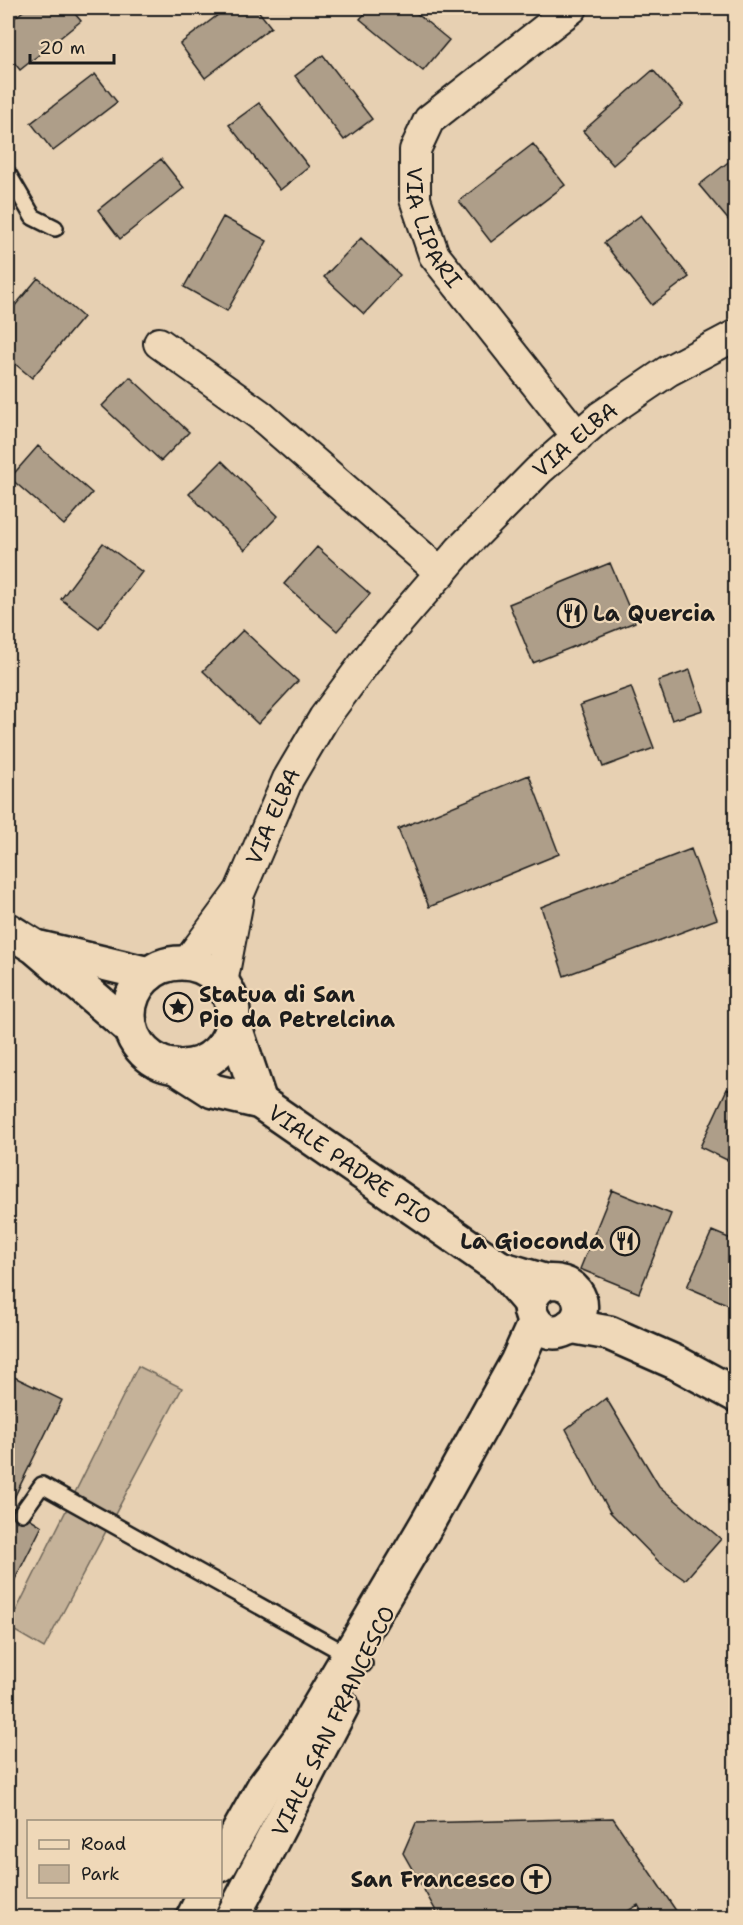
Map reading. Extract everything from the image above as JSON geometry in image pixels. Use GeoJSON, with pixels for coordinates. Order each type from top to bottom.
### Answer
{"type":"FeatureCollection","features":[{"type":"Feature","properties":{"kind":"street","name":"VIA LIPARI"},"geometry":{"type":"LineString","coordinates":[[572,8],[429,120],[415,150],[415,199],[434,255],[578,437]]}},
{"type":"Feature","properties":{"kind":"street","name":"VIA ELBA"},"geometry":{"type":"LineString","coordinates":[[222,983],[240,891],[288,779],[324,718],[375,649],[460,550],[539,471],[600,417],[668,371],[735,335]]}},
{"type":"Feature","properties":{"kind":"street"},"geometry":{"type":"LineString","coordinates":[[159,343],[260,415],[441,573]]}},
{"type":"Feature","properties":{"kind":"street","name":"VIA ELBA"},"geometry":{"type":"LineString","coordinates":[[187,963],[240,891]]}},
{"type":"Feature","properties":{"kind":"street"},"geometry":{"type":"LineString","coordinates":[[8,930],[35,947],[130,1028]]}},
{"type":"Feature","properties":{"kind":"street"},"geometry":{"type":"LineString","coordinates":[[35,947],[149,974]]}},
{"type":"Feature","properties":{"kind":"street"},"geometry":{"type":"LineString","coordinates":[[174,963],[187,963],[200,966],[212,973],[230,994],[233,1007],[230,1035],[223,1047],[213,1057],[188,1067],[161,1063],[139,1047],[130,1028],[129,1007],[139,983],[149,974],[160,967],[174,963]]}},
{"type":"Feature","properties":{"kind":"street","name":"VIALE PADRE PIO"},"geometry":{"type":"LineString","coordinates":[[233,1022],[260,1102]]}},
{"type":"Feature","properties":{"kind":"street","name":"VIALE PADRE PIO"},"geometry":{"type":"LineString","coordinates":[[174,1066],[213,1091],[260,1102],[500,1268],[554,1312],[677,1363],[735,1395]]}},
{"type":"Feature","properties":{"kind":"street","name":"VIALE SAN FRANCESCO"},"geometry":{"type":"LineString","coordinates":[[232,1917],[264,1860],[356,1660],[428,1522],[517,1362],[554,1312]]}},
{"type":"Feature","properties":{"kind":"street","name":"VIALE SAN FRANCESCO"},"geometry":{"type":"LineString","coordinates":[[222,1861],[263,1788],[356,1660]]}},
{"type":"Feature","properties":{"kind":"street"},"geometry":{"type":"LineString","coordinates":[[193,1917],[203,1898]]}},
{"type":"Feature","properties":{"kind":"lane"},"geometry":{"type":"LineString","coordinates":[[8,174],[33,216],[55,228]]}},
{"type":"Feature","properties":{"kind":"lane"},"geometry":{"type":"LineString","coordinates":[[22,1513],[42,1485],[356,1660]]}},
{"type":"Feature","properties":{"kind":"green space"},"geometry":{"type":"Polygon","coordinates":[[[138,1366],[182,1388],[44,1648],[8,1627],[138,1366]]]}},
{"type":"Feature","properties":{"kind":"building"},"geometry":{"type":"Polygon","coordinates":[[[27,8],[70,8],[81,21],[20,70],[8,55],[8,23],[27,8]]]}},
{"type":"Feature","properties":{"kind":"building"},"geometry":{"type":"Polygon","coordinates":[[[227,8],[256,8],[271,27],[205,78],[180,44],[227,8]]]}},
{"type":"Feature","properties":{"kind":"building"},"geometry":{"type":"Polygon","coordinates":[[[370,8],[410,8],[449,40],[423,71],[360,19],[370,8]]]}},
{"type":"Feature","properties":{"kind":"building"},"geometry":{"type":"Polygon","coordinates":[[[323,55],[372,119],[344,140],[295,76],[323,55]]]}},
{"type":"Feature","properties":{"kind":"building"},"geometry":{"type":"Polygon","coordinates":[[[653,70],[683,105],[613,165],[583,131],[653,70]]]}},
{"type":"Feature","properties":{"kind":"building"},"geometry":{"type":"Polygon","coordinates":[[[95,74],[117,102],[53,151],[31,123],[95,74]]]}},
{"type":"Feature","properties":{"kind":"building"},"geometry":{"type":"Polygon","coordinates":[[[259,103],[309,167],[280,190],[229,125],[259,103]]]}},
{"type":"Feature","properties":{"kind":"building"},"geometry":{"type":"Polygon","coordinates":[[[533,144],[565,185],[491,242],[459,201],[533,144]]]}},
{"type":"Feature","properties":{"kind":"building"},"geometry":{"type":"Polygon","coordinates":[[[736,156],[736,229],[699,185],[736,156]]]}},
{"type":"Feature","properties":{"kind":"building"},"geometry":{"type":"Polygon","coordinates":[[[161,159],[184,188],[120,239],[98,210],[161,159]]]}},
{"type":"Feature","properties":{"kind":"building"},"geometry":{"type":"Polygon","coordinates":[[[641,215],[689,277],[652,305],[604,243],[641,215]]]}},
{"type":"Feature","properties":{"kind":"building"},"geometry":{"type":"Polygon","coordinates":[[[223,217],[267,241],[227,311],[184,287],[223,217]]]}},
{"type":"Feature","properties":{"kind":"building"},"geometry":{"type":"Polygon","coordinates":[[[361,238],[400,275],[364,314],[324,277],[361,238]]]}},
{"type":"Feature","properties":{"kind":"building"},"geometry":{"type":"Polygon","coordinates":[[[38,278],[83,317],[32,378],[8,358],[8,314],[38,278]]]}},
{"type":"Feature","properties":{"kind":"building"},"geometry":{"type":"Polygon","coordinates":[[[130,377],[189,432],[161,461],[102,406],[130,377]]]}},
{"type":"Feature","properties":{"kind":"building"},"geometry":{"type":"Polygon","coordinates":[[[38,446],[92,493],[64,525],[10,478],[38,446]]]}},
{"type":"Feature","properties":{"kind":"building"},"geometry":{"type":"Polygon","coordinates":[[[222,461],[278,516],[245,550],[189,494],[222,461]]]}},
{"type":"Feature","properties":{"kind":"building"},"geometry":{"type":"Polygon","coordinates":[[[103,543],[142,572],[99,628],[61,599],[103,543]]]}},
{"type":"Feature","properties":{"kind":"building"},"geometry":{"type":"Polygon","coordinates":[[[317,547],[370,594],[337,631],[284,584],[317,547]]]}},
{"type":"Feature","properties":{"kind":"building","name":"La Quercia"},"geometry":{"type":"Polygon","coordinates":[[[610,563],[635,622],[533,663],[509,604],[610,563]]]}},
{"type":"Feature","properties":{"kind":"building"},"geometry":{"type":"Polygon","coordinates":[[[243,630],[298,681],[258,724],[203,671],[243,630]]]}},
{"type":"Feature","properties":{"kind":"building"},"geometry":{"type":"Polygon","coordinates":[[[690,670],[703,710],[672,720],[658,681],[690,670]]]}},
{"type":"Feature","properties":{"kind":"building"},"geometry":{"type":"Polygon","coordinates":[[[631,687],[654,748],[603,767],[580,705],[631,687]]]}},
{"type":"Feature","properties":{"kind":"building"},"geometry":{"type":"Polygon","coordinates":[[[529,775],[559,854],[429,907],[398,829],[529,775]]]}},
{"type":"Feature","properties":{"kind":"building"},"geometry":{"type":"Polygon","coordinates":[[[691,849],[717,919],[564,976],[541,907],[691,849]]]}},
{"type":"Feature","properties":{"kind":"building"},"geometry":{"type":"Polygon","coordinates":[[[727,1089],[736,1093],[736,1142],[727,1160],[700,1147],[727,1089]]]}},
{"type":"Feature","properties":{"kind":"building","name":"La Gioconda"},"geometry":{"type":"Polygon","coordinates":[[[612,1190],[671,1214],[639,1293],[580,1269],[612,1190]]]}},
{"type":"Feature","properties":{"kind":"building"},"geometry":{"type":"Polygon","coordinates":[[[712,1231],[736,1241],[736,1308],[687,1287],[712,1231]]]}},
{"type":"Feature","properties":{"kind":"building"},"geometry":{"type":"Polygon","coordinates":[[[8,1374],[62,1400],[10,1506],[42,1526],[8,1593],[8,1374]]]}},
{"type":"Feature","properties":{"kind":"building"},"geometry":{"type":"Polygon","coordinates":[[[606,1398],[659,1486],[721,1539],[685,1580],[659,1562],[610,1512],[566,1429],[606,1398]]]}},
{"type":"Feature","properties":{"kind":"building","name":"San Francesco"},"geometry":{"type":"Polygon","coordinates":[[[613,1818],[681,1918],[645,1918],[638,1905],[616,1918],[440,1918],[403,1853],[416,1823],[613,1818]]]}},
{"type":"Feature","properties":{"kind":"place","name":"La Quercia"},"geometry":{"type":"Point","coordinates":[572,613]}},
{"type":"Feature","properties":{"kind":"place","name":"Statua di San Pio da Petrelcina"},"geometry":{"type":"Point","coordinates":[178,1007]}},
{"type":"Feature","properties":{"kind":"place","name":"La Gioconda"},"geometry":{"type":"Point","coordinates":[625,1241]}},
{"type":"Feature","properties":{"kind":"place","name":"San Francesco"},"geometry":{"type":"Point","coordinates":[536,1879]}}]}
